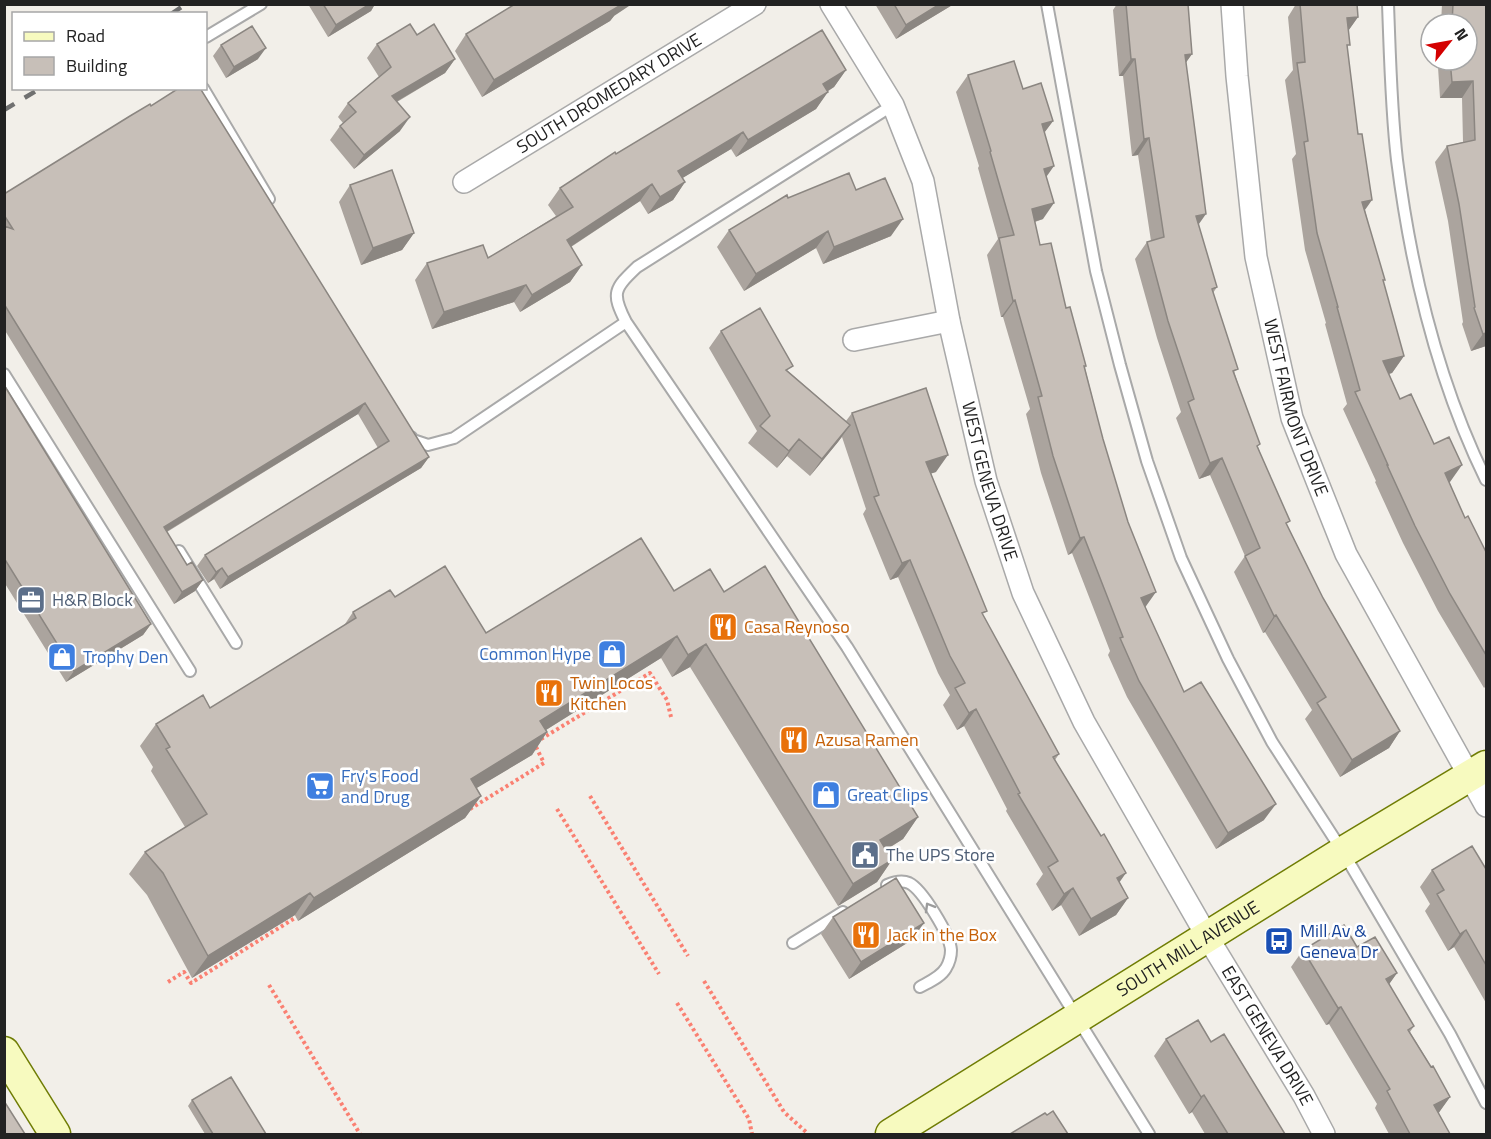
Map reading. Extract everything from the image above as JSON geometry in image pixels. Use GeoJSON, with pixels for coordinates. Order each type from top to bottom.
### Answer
{"type":"FeatureCollection","features":[{"type":"Feature","properties":{"kind":"main road","name":"SOUTH MILL AVENUE"},"geometry":{"type":"LineString","coordinates":[[891,1134],[1343,852],[1478,771]]}},
{"type":"Feature","properties":{"kind":"main road"},"geometry":{"type":"LineString","coordinates":[[4,1052],[55,1134]]}},
{"type":"Feature","properties":{"kind":"street","name":"SOUTH DROMEDARY DRIVE"},"geometry":{"type":"LineString","coordinates":[[464,182],[754,4]]}},
{"type":"Feature","properties":{"kind":"street","name":"WEST GENEVA DRIVE"},"geometry":{"type":"LineString","coordinates":[[831,4],[893,105],[923,182],[949,321],[986,481],[1023,593],[1084,722],[1208,938]]}},
{"type":"Feature","properties":{"kind":"street","name":"WEST FAIRMONT DRIVE"},"geometry":{"type":"LineString","coordinates":[[1233,4],[1237,76],[1256,257],[1292,418],[1346,554],[1478,771],[1486,806]]}},
{"type":"Feature","properties":{"kind":"street"},"geometry":{"type":"LineString","coordinates":[[854,340],[949,321]]}},
{"type":"Feature","properties":{"kind":"street","name":"EAST GENEVA DRIVE"},"geometry":{"type":"LineString","coordinates":[[1208,938],[1304,1096],[1324,1134]]}},
{"type":"Feature","properties":{"kind":"lane"},"geometry":{"type":"LineString","coordinates":[[207,36],[261,4]]}},
{"type":"Feature","properties":{"kind":"lane"},"geometry":{"type":"LineString","coordinates":[[1047,4],[1096,271],[1120,366],[1151,472],[1181,558],[1228,659],[1272,742],[1343,852],[1450,1034],[1486,1103]]}},
{"type":"Feature","properties":{"kind":"lane"},"geometry":{"type":"LineString","coordinates":[[1388,4],[1397,158],[1412,258],[1436,354],[1486,480]]}},
{"type":"Feature","properties":{"kind":"lane"},"geometry":{"type":"LineString","coordinates":[[204,90],[272,205]]}},
{"type":"Feature","properties":{"kind":"lane"},"geometry":{"type":"LineString","coordinates":[[893,105],[637,267],[619,284],[615,302],[626,322],[847,646],[1149,1134]]}},
{"type":"Feature","properties":{"kind":"lane"},"geometry":{"type":"LineString","coordinates":[[406,430],[413,440],[428,445],[454,438],[626,322]]}},
{"type":"Feature","properties":{"kind":"lane"},"geometry":{"type":"LineString","coordinates":[[4,374],[190,671]]}},
{"type":"Feature","properties":{"kind":"lane"},"geometry":{"type":"LineString","coordinates":[[179,551],[236,643]]}},
{"type":"Feature","properties":{"kind":"lane"},"geometry":{"type":"LineString","coordinates":[[873,893],[894,882],[907,882],[916,887],[949,940],[951,950],[946,970],[920,987]]}},
{"type":"Feature","properties":{"kind":"lane"},"geometry":{"type":"LineString","coordinates":[[793,944],[853,906]]}},
{"type":"Feature","properties":{"kind":"path"},"geometry":{"type":"LineString","coordinates":[[461,814],[544,763],[534,743],[650,673],[667,700],[671,717]]}},
{"type":"Feature","properties":{"kind":"path"},"geometry":{"type":"LineString","coordinates":[[590,796],[688,956]]}},
{"type":"Feature","properties":{"kind":"path"},"geometry":{"type":"LineString","coordinates":[[557,809],[659,974]]}},
{"type":"Feature","properties":{"kind":"path"},"geometry":{"type":"LineString","coordinates":[[168,982],[184,972],[191,983],[301,914]]}},
{"type":"Feature","properties":{"kind":"path"},"geometry":{"type":"LineString","coordinates":[[704,981],[784,1112],[806,1132]]}},
{"type":"Feature","properties":{"kind":"path"},"geometry":{"type":"LineString","coordinates":[[269,985],[360,1134]]}},
{"type":"Feature","properties":{"kind":"path"},"geometry":{"type":"LineString","coordinates":[[677,1003],[749,1119],[752,1134]]}},
{"type":"Feature","properties":{"kind":"building"},"geometry":{"type":"Polygon","coordinates":[[[323,4],[370,4],[336,25],[323,4]]]}},
{"type":"Feature","properties":{"kind":"building"},"geometry":{"type":"Polygon","coordinates":[[[515,4],[621,5],[494,80],[466,34],[515,4]]]}},
{"type":"Feature","properties":{"kind":"building"},"geometry":{"type":"Polygon","coordinates":[[[894,4],[940,4],[906,25],[894,4]]]}},
{"type":"Feature","properties":{"kind":"building"},"geometry":{"type":"Polygon","coordinates":[[[1126,4],[1188,4],[1192,54],[1185,55],[1206,214],[1196,216],[1217,287],[1212,289],[1238,369],[1233,371],[1260,444],[1257,446],[1290,521],[1286,523],[1323,598],[1400,731],[1352,760],[1317,703],[1326,697],[1276,615],[1274,616],[1245,556],[1260,548],[1222,458],[1210,463],[1188,402],[1194,399],[1168,321],[1147,242],[1164,237],[1149,138],[1144,139],[1135,59],[1131,59],[1126,4]]]}},
{"type":"Feature","properties":{"kind":"building"},"geometry":{"type":"Polygon","coordinates":[[[1300,4],[1357,4],[1358,17],[1347,18],[1350,45],[1347,45],[1358,134],[1362,134],[1372,200],[1362,202],[1404,356],[1383,361],[1400,399],[1411,394],[1434,444],[1449,437],[1462,465],[1445,473],[1465,518],[1468,516],[1486,552],[1486,655],[1450,594],[1415,526],[1355,392],[1360,390],[1317,233],[1304,142],[1308,141],[1297,63],[1305,62],[1300,4]]]}},
{"type":"Feature","properties":{"kind":"building"},"geometry":{"type":"Polygon","coordinates":[[[1453,4],[1486,4],[1486,333],[1483,334],[1474,308],[1459,204],[1447,146],[1475,140],[1473,81],[1452,82],[1451,72],[1479,72],[1479,12],[1453,12],[1453,4]]]}},
{"type":"Feature","properties":{"kind":"building"},"geometry":{"type":"Polygon","coordinates":[[[410,24],[417,35],[434,24],[455,59],[392,96],[410,117],[364,155],[340,126],[356,112],[348,103],[391,67],[377,44],[410,24]]]}},
{"type":"Feature","properties":{"kind":"building"},"geometry":{"type":"Polygon","coordinates":[[[252,26],[266,48],[234,67],[221,45],[252,26]]]}},
{"type":"Feature","properties":{"kind":"building"},"geometry":{"type":"Polygon","coordinates":[[[822,30],[846,70],[823,84],[828,92],[748,140],[743,132],[678,171],[685,182],[660,197],[652,184],[567,240],[582,265],[532,295],[526,285],[444,312],[427,263],[483,245],[488,258],[573,207],[560,188],[615,152],[616,154],[822,30]]]}},
{"type":"Feature","properties":{"kind":"building"},"geometry":{"type":"Polygon","coordinates":[[[1014,61],[1023,89],[1041,83],[1053,121],[1042,124],[1054,166],[1044,169],[1054,203],[1032,209],[1040,245],[1051,243],[1066,308],[1070,307],[1086,366],[1084,366],[1103,439],[1128,522],[1156,592],[1141,598],[1184,692],[1201,682],[1276,804],[1228,833],[1139,681],[1120,638],[1123,637],[1084,537],[1080,538],[1053,456],[1038,397],[1042,396],[1015,300],[1013,301],[999,238],[1014,235],[968,75],[1014,61]]]}},
{"type":"Feature","properties":{"kind":"building"},"geometry":{"type":"Polygon","coordinates":[[[176,90],[201,90],[429,457],[228,577],[222,568],[216,572],[205,555],[389,441],[365,403],[164,527],[187,565],[192,562],[203,580],[182,592],[4,304],[4,226],[13,229],[4,215],[4,194],[150,104],[151,106],[176,90]]]}},
{"type":"Feature","properties":{"kind":"building"},"geometry":{"type":"Polygon","coordinates":[[[392,170],[414,233],[373,248],[350,185],[392,170]]]}},
{"type":"Feature","properties":{"kind":"building"},"geometry":{"type":"Polygon","coordinates":[[[849,173],[856,190],[885,178],[903,219],[834,247],[828,231],[756,274],[729,230],[787,195],[788,198],[849,173]]]}},
{"type":"Feature","properties":{"kind":"building"},"geometry":{"type":"Polygon","coordinates":[[[760,308],[793,366],[786,370],[850,425],[822,459],[799,439],[789,451],[760,426],[770,416],[721,331],[760,308]]]}},
{"type":"Feature","properties":{"kind":"building"},"geometry":{"type":"Polygon","coordinates":[[[4,385],[151,624],[74,671],[4,558],[4,385]]]}},
{"type":"Feature","properties":{"kind":"building"},"geometry":{"type":"Polygon","coordinates":[[[926,388],[948,455],[926,462],[987,611],[982,613],[1059,754],[1053,757],[1101,836],[1104,834],[1126,873],[1117,878],[1128,898],[1091,919],[1073,888],[1064,894],[1048,867],[1058,861],[1018,794],[1020,793],[976,709],[969,713],[955,688],[965,683],[950,656],[910,560],[902,563],[874,497],[879,495],[852,413],[926,388]]]}},
{"type":"Feature","properties":{"kind":"building"},"geometry":{"type":"Polygon","coordinates":[[[641,538],[674,591],[710,569],[724,592],[765,566],[918,817],[880,840],[892,860],[853,884],[706,644],[688,655],[677,636],[540,721],[547,732],[471,779],[481,796],[314,898],[310,893],[208,956],[163,873],[145,852],[207,814],[166,749],[170,747],[156,724],[203,695],[210,708],[356,618],[353,612],[390,590],[395,597],[445,566],[486,633],[641,538]]]}},
{"type":"Feature","properties":{"kind":"building"},"geometry":{"type":"Polygon","coordinates":[[[1472,846],[1486,869],[1486,965],[1466,930],[1460,934],[1437,894],[1444,890],[1432,870],[1472,846]]]}},
{"type":"Feature","properties":{"kind":"building","name":"Jack in the Box"},"geometry":{"type":"Polygon","coordinates":[[[896,878],[924,923],[861,962],[833,917],[896,878]]]}},
{"type":"Feature","properties":{"kind":"building"},"geometry":{"type":"Polygon","coordinates":[[[1344,925],[1357,947],[1375,937],[1397,973],[1386,979],[1414,1026],[1408,1030],[1431,1067],[1433,1066],[1450,1097],[1434,1105],[1450,1134],[1410,1134],[1387,1091],[1390,1089],[1341,1007],[1338,1008],[1303,950],[1344,925]]]}},
{"type":"Feature","properties":{"kind":"building"},"geometry":{"type":"Polygon","coordinates":[[[1198,1020],[1211,1042],[1224,1034],[1285,1134],[1228,1134],[1204,1095],[1201,1097],[1166,1039],[1198,1020]]]}},
{"type":"Feature","properties":{"kind":"building"},"geometry":{"type":"Polygon","coordinates":[[[231,1077],[266,1134],[213,1134],[192,1100],[231,1077]]]}},
{"type":"Feature","properties":{"kind":"building"},"geometry":{"type":"Polygon","coordinates":[[[4,1101],[25,1134],[4,1134],[4,1101]]]}},
{"type":"Feature","properties":{"kind":"building"},"geometry":{"type":"Polygon","coordinates":[[[1053,1111],[1068,1134],[1010,1134],[1045,1113],[1047,1115],[1053,1111]]]}},
{"type":"Feature","properties":{"kind":"railway"},"geometry":{"type":"LineString","coordinates":[[174,12],[186,4]]}},
{"type":"Feature","properties":{"kind":"railway"},"geometry":{"type":"LineString","coordinates":[[4,110],[38,90]]}},
{"type":"Feature","properties":{"kind":"place","name":"H&R Block"},"geometry":{"type":"Point","coordinates":[31,600]}},
{"type":"Feature","properties":{"kind":"place","name":"Casa Reynoso"},"geometry":{"type":"Point","coordinates":[723,627]}},
{"type":"Feature","properties":{"kind":"place","name":"Common Hype"},"geometry":{"type":"Point","coordinates":[612,654]}},
{"type":"Feature","properties":{"kind":"place","name":"Trophy Den"},"geometry":{"type":"Point","coordinates":[62,657]}},
{"type":"Feature","properties":{"kind":"place","name":"Twin Locos Kitchen"},"geometry":{"type":"Point","coordinates":[549,693]}},
{"type":"Feature","properties":{"kind":"place","name":"Azusa Ramen"},"geometry":{"type":"Point","coordinates":[794,740]}},
{"type":"Feature","properties":{"kind":"place","name":"Fry's Food and Drug"},"geometry":{"type":"Point","coordinates":[320,786]}},
{"type":"Feature","properties":{"kind":"place","name":"Great Clips"},"geometry":{"type":"Point","coordinates":[826,795]}},
{"type":"Feature","properties":{"kind":"place","name":"The UPS Store"},"geometry":{"type":"Point","coordinates":[865,855]}},
{"type":"Feature","properties":{"kind":"place","name":"Jack in the Box"},"geometry":{"type":"Point","coordinates":[866,935]}},
{"type":"Feature","properties":{"kind":"place","name":"Mill Av & Geneva Dr"},"geometry":{"type":"Point","coordinates":[1279,941]}}]}
